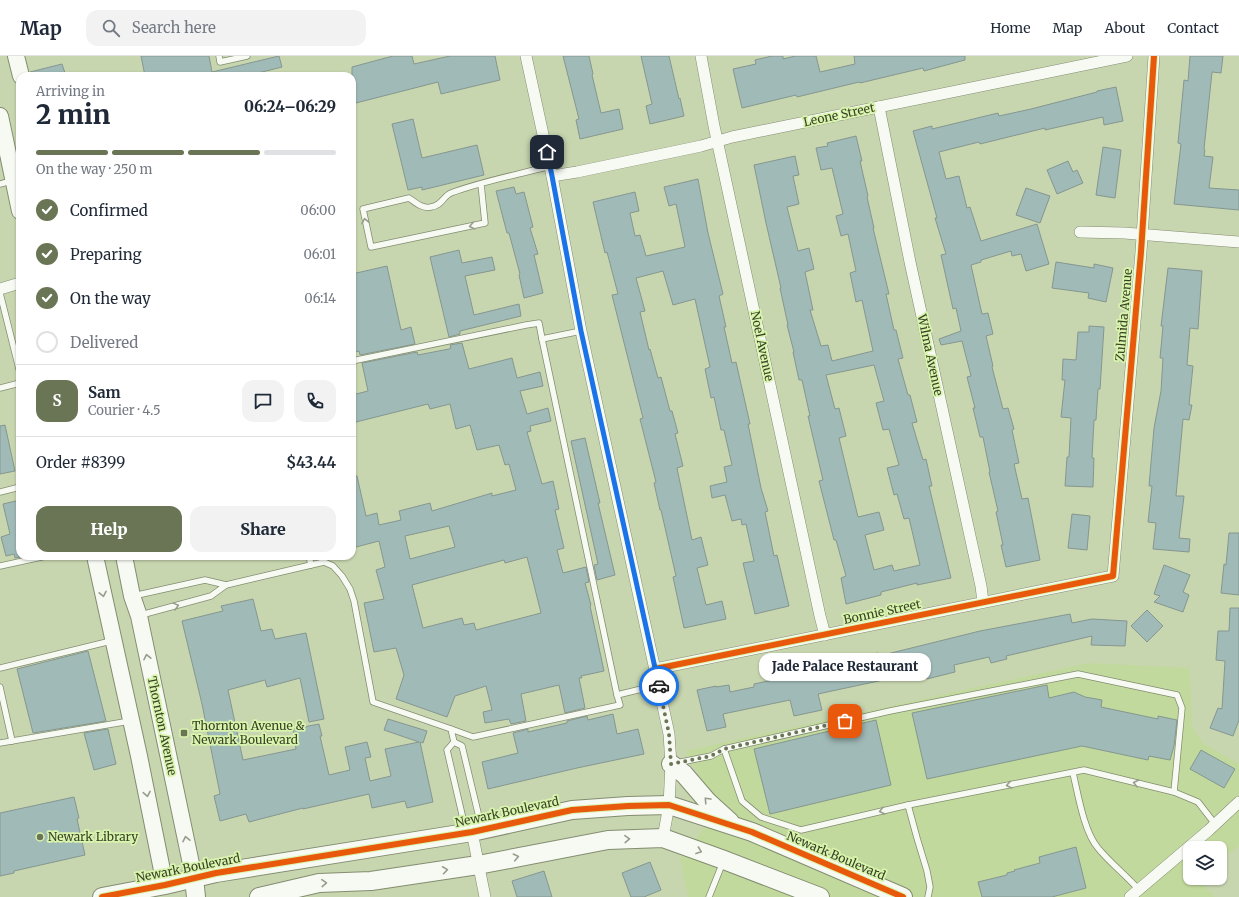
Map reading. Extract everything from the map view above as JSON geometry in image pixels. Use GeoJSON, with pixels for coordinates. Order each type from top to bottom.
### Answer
{"type":"FeatureCollection","features":[{"type":"Feature","properties":{"kind":"main road"},"geometry":{"type":"LineString","coordinates":[[16,56],[20,72]]}},
{"type":"Feature","properties":{"kind":"main road"},"geometry":{"type":"LineString","coordinates":[[0,116],[7,182],[16,202]]}},
{"type":"Feature","properties":{"kind":"main road"},"geometry":{"type":"LineString","coordinates":[[96,560],[132,721],[165,891]]}},
{"type":"Feature","properties":{"kind":"main road","name":"Thornton Avenue"},"geometry":{"type":"LineString","coordinates":[[125,560],[132,596],[139,616],[194,878],[196,897]]}},
{"type":"Feature","properties":{"kind":"main road"},"geometry":{"type":"LineString","coordinates":[[671,764],[684,774],[708,802],[735,827]]}},
{"type":"Feature","properties":{"kind":"main road","name":"Newark Boulevard"},"geometry":{"type":"LineString","coordinates":[[102,897],[165,891],[194,878],[216,873],[472,832],[572,810],[669,805],[752,832],[903,897]]}},
{"type":"Feature","properties":{"kind":"main road"},"geometry":{"type":"LineString","coordinates":[[259,897],[289,892],[319,883],[371,881],[478,865],[608,840],[663,838],[724,860],[817,897]]}},
{"type":"Feature","properties":{"kind":"street"},"geometry":{"type":"LineString","coordinates":[[526,56],[551,171],[581,331],[669,734],[671,764],[669,805],[663,838]]}},
{"type":"Feature","properties":{"kind":"street","name":"Noel Avenue"},"geometry":{"type":"LineString","coordinates":[[701,56],[717,141],[825,635]]}},
{"type":"Feature","properties":{"kind":"street","name":"Leone Street"},"geometry":{"type":"LineString","coordinates":[[551,171],[593,168],[732,137],[1127,56]]}},
{"type":"Feature","properties":{"kind":"street","name":"Zulmida Avenue"},"geometry":{"type":"LineString","coordinates":[[1113,576],[1154,56]]}},
{"type":"Feature","properties":{"kind":"street","name":"Wilma Avenue"},"geometry":{"type":"LineString","coordinates":[[879,107],[910,262],[981,586],[983,602]]}},
{"type":"Feature","properties":{"kind":"street"},"geometry":{"type":"LineString","coordinates":[[1080,232],[1124,233],[1239,242]]}},
{"type":"Feature","properties":{"kind":"street"},"geometry":{"type":"LineString","coordinates":[[0,289],[16,284]]}},
{"type":"Feature","properties":{"kind":"street","name":"Bonnie Street"},"geometry":{"type":"LineString","coordinates":[[655,669],[1113,576]]}},
{"type":"Feature","properties":{"kind":"street"},"geometry":{"type":"LineString","coordinates":[[1135,893],[1216,824],[1239,802]]}},
{"type":"Feature","properties":{"kind":"street"},"geometry":{"type":"LineString","coordinates":[[472,832],[485,897]]}},
{"type":"Feature","properties":{"kind":"lane"},"geometry":{"type":"LineString","coordinates":[[219,56],[220,62],[247,56]]}},
{"type":"Feature","properties":{"kind":"lane"},"geometry":{"type":"LineString","coordinates":[[481,184],[485,223],[371,247],[362,209],[409,198],[423,207],[432,207],[440,204],[449,194],[481,184],[551,171]]}},
{"type":"Feature","properties":{"kind":"lane"},"geometry":{"type":"LineString","coordinates":[[0,293],[16,357]]}},
{"type":"Feature","properties":{"kind":"lane"},"geometry":{"type":"LineString","coordinates":[[139,616],[211,596],[226,585],[324,562],[333,566],[342,576],[350,589],[354,601],[373,702],[473,737],[620,705],[539,323],[356,360]]}},
{"type":"Feature","properties":{"kind":"lane"},"geometry":{"type":"LineString","coordinates":[[542,339],[581,331]]}},
{"type":"Feature","properties":{"kind":"lane"},"geometry":{"type":"LineString","coordinates":[[0,388],[16,384]]}},
{"type":"Feature","properties":{"kind":"lane"},"geometry":{"type":"LineString","coordinates":[[0,492],[16,488]]}},
{"type":"Feature","properties":{"kind":"lane"},"geometry":{"type":"LineString","coordinates":[[0,566],[28,560]]}},
{"type":"Feature","properties":{"kind":"lane"},"geometry":{"type":"LineString","coordinates":[[310,560],[311,565]]}},
{"type":"Feature","properties":{"kind":"lane"},"geometry":{"type":"LineString","coordinates":[[132,596],[205,580],[226,585]]}},
{"type":"Feature","properties":{"kind":"lane"},"geometry":{"type":"LineString","coordinates":[[0,668],[114,641]]}},
{"type":"Feature","properties":{"kind":"lane"},"geometry":{"type":"LineString","coordinates":[[671,764],[711,756],[724,749],[890,711],[1078,674],[1177,695],[1182,708],[1174,792]]}},
{"type":"Feature","properties":{"kind":"lane"},"geometry":{"type":"LineString","coordinates":[[617,694],[658,685]]}},
{"type":"Feature","properties":{"kind":"lane"},"geometry":{"type":"LineString","coordinates":[[0,687],[12,741]]}},
{"type":"Feature","properties":{"kind":"lane"},"geometry":{"type":"LineString","coordinates":[[0,743],[132,721]]}},
{"type":"Feature","properties":{"kind":"lane"},"geometry":{"type":"LineString","coordinates":[[451,729],[454,742]]}},
{"type":"Feature","properties":{"kind":"lane"},"geometry":{"type":"LineString","coordinates":[[454,742],[462,746],[479,818],[472,832],[464,823],[447,750],[454,742]]}},
{"type":"Feature","properties":{"kind":"lane"},"geometry":{"type":"LineString","coordinates":[[724,749],[742,801],[761,817],[801,830],[908,805],[1084,770],[1174,792],[1198,802],[1216,824]]}},
{"type":"Feature","properties":{"kind":"lane"},"geometry":{"type":"LineString","coordinates":[[1073,773],[1080,806],[1091,838],[1135,893]]}},
{"type":"Feature","properties":{"kind":"lane"},"geometry":{"type":"LineString","coordinates":[[908,805],[927,871],[930,887],[928,897]]}},
{"type":"Feature","properties":{"kind":"lane"},"geometry":{"type":"LineString","coordinates":[[709,897],[724,860]]}},
{"type":"Feature","properties":{"kind":"shaded area"},"geometry":{"type":"Polygon","coordinates":[[[1088,663],[1190,668],[1192,727],[1204,744],[1239,764],[1239,846],[1227,854],[1227,841],[1183,841],[1183,885],[1204,885],[1215,897],[688,897],[680,859],[719,808],[685,751],[1088,663]]]}},
{"type":"Feature","properties":{"kind":"building"},"geometry":{"type":"Polygon","coordinates":[[[141,56],[209,56],[212,72],[144,72],[141,56]]]}},
{"type":"Feature","properties":{"kind":"building"},"geometry":{"type":"Polygon","coordinates":[[[279,56],[282,67],[262,72],[212,72],[279,56]]]}},
{"type":"Feature","properties":{"kind":"building"},"geometry":{"type":"Polygon","coordinates":[[[393,56],[412,56],[414,64],[450,56],[495,56],[500,80],[441,94],[438,82],[356,103],[356,72],[352,72],[352,67],[393,56]]]}},
{"type":"Feature","properties":{"kind":"building"},"geometry":{"type":"Polygon","coordinates":[[[563,56],[589,56],[601,113],[619,109],[623,129],[580,139],[576,120],[579,119],[563,56]]]}},
{"type":"Feature","properties":{"kind":"building"},"geometry":{"type":"Polygon","coordinates":[[[641,56],[669,56],[684,116],[650,124],[646,106],[652,104],[641,56]]]}},
{"type":"Feature","properties":{"kind":"building"},"geometry":{"type":"Polygon","coordinates":[[[772,56],[783,56],[783,59],[795,56],[816,56],[820,72],[855,64],[854,56],[965,56],[965,60],[924,71],[923,68],[742,108],[733,69],[756,64],[755,60],[772,56]]]}},
{"type":"Feature","properties":{"kind":"building"},"geometry":{"type":"Polygon","coordinates":[[[1190,56],[1223,56],[1221,73],[1212,72],[1204,156],[1213,157],[1209,188],[1239,190],[1239,210],[1174,204],[1181,144],[1178,143],[1184,80],[1188,81],[1190,56]]]}},
{"type":"Feature","properties":{"kind":"building"},"geometry":{"type":"Polygon","coordinates":[[[62,64],[65,72],[30,72],[62,64]]]}},
{"type":"Feature","properties":{"kind":"building"},"geometry":{"type":"Polygon","coordinates":[[[1116,87],[1123,121],[1104,125],[1103,117],[1045,130],[1045,128],[980,144],[979,142],[939,152],[946,179],[959,176],[967,208],[970,207],[981,241],[1037,224],[1049,264],[1026,271],[1021,254],[1012,256],[1011,251],[981,260],[981,262],[971,265],[982,314],[988,313],[993,334],[986,336],[992,367],[1003,409],[1008,408],[1014,429],[1012,430],[1019,463],[1014,464],[1022,499],[1028,498],[1040,560],[1006,567],[996,512],[998,511],[983,437],[980,437],[973,408],[975,408],[967,377],[971,376],[962,341],[941,345],[939,339],[961,331],[956,308],[953,309],[941,255],[946,254],[935,218],[937,218],[913,131],[932,126],[932,129],[998,113],[999,116],[1116,87]]]}},
{"type":"Feature","properties":{"kind":"building"},"geometry":{"type":"Polygon","coordinates":[[[413,119],[422,158],[477,145],[484,175],[422,190],[422,187],[408,190],[392,124],[413,119]]]}},
{"type":"Feature","properties":{"kind":"building"},"geometry":{"type":"Polygon","coordinates":[[[856,136],[862,161],[860,161],[873,228],[889,294],[886,294],[894,330],[896,330],[903,358],[898,359],[917,422],[912,423],[923,460],[926,459],[932,486],[929,486],[951,578],[917,585],[917,583],[881,592],[881,595],[846,604],[841,578],[846,576],[836,540],[834,540],[819,481],[823,480],[808,416],[810,416],[802,380],[799,380],[787,325],[781,288],[754,165],[795,156],[799,175],[793,176],[799,204],[787,207],[798,251],[809,248],[814,269],[805,272],[813,310],[810,310],[821,346],[828,345],[832,361],[873,351],[862,300],[856,302],[850,273],[856,271],[848,234],[841,236],[836,216],[843,214],[832,168],[821,170],[816,148],[828,146],[827,143],[856,136]],[[874,365],[826,375],[835,409],[839,408],[846,436],[839,438],[858,517],[879,512],[884,530],[865,535],[874,570],[892,565],[894,571],[920,565],[909,518],[904,519],[897,494],[894,495],[887,468],[899,465],[889,429],[883,430],[876,403],[884,401],[874,365]]]}},
{"type":"Feature","properties":{"kind":"building"},"geometry":{"type":"Polygon","coordinates":[[[1103,147],[1121,150],[1115,198],[1096,195],[1103,147]]]}},
{"type":"Feature","properties":{"kind":"building"},"geometry":{"type":"Polygon","coordinates":[[[1068,161],[1073,172],[1077,170],[1083,183],[1057,194],[1047,170],[1068,161]]]}},
{"type":"Feature","properties":{"kind":"building"},"geometry":{"type":"Polygon","coordinates":[[[698,179],[708,233],[723,294],[719,296],[726,327],[724,327],[732,363],[736,362],[750,424],[748,424],[761,488],[768,511],[765,512],[774,556],[777,555],[789,606],[755,614],[743,563],[754,561],[746,524],[742,525],[741,519],[732,521],[725,495],[712,498],[710,486],[727,482],[724,467],[732,465],[724,430],[721,430],[714,397],[711,398],[705,369],[710,367],[695,299],[673,305],[663,271],[636,278],[645,311],[640,312],[649,350],[650,349],[658,378],[661,377],[670,411],[672,411],[678,433],[675,434],[683,466],[677,468],[692,540],[701,537],[708,565],[697,568],[706,605],[722,601],[726,619],[684,628],[673,577],[676,576],[654,483],[656,482],[640,419],[643,418],[612,295],[618,294],[607,252],[605,253],[593,202],[635,192],[639,211],[630,213],[635,236],[640,235],[646,256],[685,247],[676,204],[669,206],[664,187],[698,179]]]}},
{"type":"Feature","properties":{"kind":"building"},"geometry":{"type":"Polygon","coordinates":[[[514,187],[516,194],[524,192],[533,227],[530,228],[538,254],[534,255],[543,293],[524,298],[520,274],[496,191],[514,187]]]}},
{"type":"Feature","properties":{"kind":"building"},"geometry":{"type":"Polygon","coordinates":[[[1026,188],[1050,196],[1040,223],[1016,215],[1026,188]]]}},
{"type":"Feature","properties":{"kind":"building"},"geometry":{"type":"Polygon","coordinates":[[[459,250],[462,263],[492,257],[495,270],[465,276],[474,315],[519,304],[521,316],[460,331],[460,334],[449,337],[430,257],[459,250]]]}},
{"type":"Feature","properties":{"kind":"building"},"geometry":{"type":"Polygon","coordinates":[[[1056,262],[1094,268],[1094,264],[1113,268],[1106,302],[1088,298],[1089,293],[1052,288],[1056,262]]]}},
{"type":"Feature","properties":{"kind":"building"},"geometry":{"type":"Polygon","coordinates":[[[387,266],[401,330],[411,327],[415,344],[360,355],[359,351],[356,352],[356,273],[387,266]]]}},
{"type":"Feature","properties":{"kind":"building"},"geometry":{"type":"Polygon","coordinates":[[[1168,268],[1202,271],[1198,329],[1190,328],[1187,365],[1193,366],[1189,405],[1192,405],[1189,420],[1183,419],[1176,496],[1184,496],[1179,538],[1190,539],[1189,552],[1153,549],[1156,523],[1148,522],[1152,486],[1149,486],[1154,428],[1161,391],[1163,358],[1160,358],[1163,326],[1161,326],[1168,268]]]}},
{"type":"Feature","properties":{"kind":"building"},"geometry":{"type":"Polygon","coordinates":[[[1089,326],[1104,327],[1100,389],[1098,389],[1096,420],[1094,420],[1092,458],[1094,458],[1093,487],[1065,486],[1067,457],[1069,457],[1071,418],[1061,417],[1065,380],[1062,380],[1063,359],[1076,360],[1078,332],[1089,332],[1089,326]]]}},
{"type":"Feature","properties":{"kind":"building"},"geometry":{"type":"Polygon","coordinates":[[[462,343],[469,369],[512,358],[517,378],[540,372],[543,386],[520,391],[527,414],[548,408],[551,421],[530,426],[531,431],[527,432],[542,484],[553,481],[559,509],[555,510],[564,548],[557,550],[563,573],[586,567],[589,582],[585,583],[591,605],[604,671],[581,676],[582,678],[579,678],[585,708],[565,713],[559,685],[521,694],[526,721],[511,724],[509,719],[485,723],[483,712],[492,710],[486,686],[455,696],[447,717],[396,699],[404,675],[396,648],[374,652],[364,603],[384,599],[376,570],[385,567],[379,541],[356,547],[356,476],[366,516],[377,513],[379,525],[401,520],[399,511],[430,503],[432,511],[492,493],[492,496],[516,490],[509,464],[505,465],[499,445],[477,450],[470,425],[456,429],[450,404],[430,409],[428,404],[356,422],[356,394],[368,391],[362,363],[417,352],[418,355],[451,348],[450,345],[462,343]],[[449,526],[405,536],[410,559],[455,547],[449,526]],[[527,557],[505,563],[504,560],[412,585],[423,628],[462,618],[464,625],[474,623],[476,630],[541,613],[527,557]]]}},
{"type":"Feature","properties":{"kind":"building"},"geometry":{"type":"Polygon","coordinates":[[[5,425],[15,471],[0,474],[0,426],[5,425]]]}},
{"type":"Feature","properties":{"kind":"building"},"geometry":{"type":"Polygon","coordinates":[[[585,438],[600,503],[598,503],[615,575],[597,580],[594,565],[598,564],[571,441],[585,438]]]}},
{"type":"Feature","properties":{"kind":"building"},"geometry":{"type":"Polygon","coordinates":[[[16,501],[16,558],[14,554],[6,556],[1,537],[10,534],[3,504],[16,501]]]}},
{"type":"Feature","properties":{"kind":"building"},"geometry":{"type":"Polygon","coordinates":[[[1072,514],[1090,516],[1087,550],[1068,548],[1072,514]]]}},
{"type":"Feature","properties":{"kind":"building"},"geometry":{"type":"Polygon","coordinates":[[[1229,533],[1239,533],[1239,595],[1221,593],[1224,564],[1226,565],[1229,533]]]}},
{"type":"Feature","properties":{"kind":"building"},"geometry":{"type":"Polygon","coordinates":[[[1164,565],[1190,575],[1183,592],[1189,595],[1183,612],[1154,602],[1160,596],[1154,594],[1164,565]]]}},
{"type":"Feature","properties":{"kind":"building"},"geometry":{"type":"Polygon","coordinates":[[[253,599],[261,631],[272,629],[275,639],[306,633],[324,719],[309,722],[300,678],[267,687],[265,680],[228,690],[243,760],[296,749],[293,729],[319,724],[322,736],[320,736],[329,775],[350,770],[345,747],[367,742],[371,757],[365,758],[370,781],[391,776],[385,749],[419,742],[384,730],[388,719],[427,731],[423,743],[420,742],[433,802],[407,808],[405,801],[372,808],[369,794],[303,808],[249,822],[246,814],[220,821],[214,796],[220,794],[202,704],[182,621],[223,611],[221,606],[253,599]]]}},
{"type":"Feature","properties":{"kind":"building"},"geometry":{"type":"Polygon","coordinates":[[[1230,608],[1239,608],[1239,720],[1233,736],[1210,728],[1218,708],[1222,709],[1225,661],[1216,660],[1218,631],[1229,631],[1230,608]]]}},
{"type":"Feature","properties":{"kind":"building"},"geometry":{"type":"Polygon","coordinates":[[[1147,610],[1163,626],[1147,642],[1131,626],[1147,610]]]}},
{"type":"Feature","properties":{"kind":"building"},"geometry":{"type":"Polygon","coordinates":[[[1070,614],[1072,623],[1092,619],[1127,621],[1125,646],[1091,645],[1092,636],[1006,656],[1007,659],[991,663],[989,657],[954,665],[955,672],[927,679],[925,671],[818,694],[822,710],[794,716],[790,700],[723,714],[726,727],[707,731],[697,690],[729,685],[730,692],[754,687],[754,684],[787,677],[786,674],[845,660],[878,653],[879,656],[980,631],[1070,614]]]}},
{"type":"Feature","properties":{"kind":"building"},"geometry":{"type":"Polygon","coordinates":[[[88,651],[106,721],[33,733],[17,669],[88,651]]]}},
{"type":"Feature","properties":{"kind":"building"},"geometry":{"type":"Polygon","coordinates":[[[1047,685],[1049,698],[1074,692],[1085,697],[1102,700],[1101,707],[1158,719],[1158,716],[1177,720],[1174,746],[1170,760],[1149,756],[1148,760],[1082,746],[927,779],[912,713],[1047,685]]]}},
{"type":"Feature","properties":{"kind":"building"},"geometry":{"type":"Polygon","coordinates":[[[613,714],[617,734],[638,729],[644,754],[488,789],[482,762],[518,753],[513,733],[528,729],[528,732],[567,723],[567,721],[587,716],[588,720],[613,714]]]}},
{"type":"Feature","properties":{"kind":"building"},"geometry":{"type":"Polygon","coordinates":[[[876,720],[891,785],[770,814],[754,749],[876,720]]]}},
{"type":"Feature","properties":{"kind":"building"},"geometry":{"type":"Polygon","coordinates":[[[108,729],[116,764],[94,770],[84,733],[108,729]]]}},
{"type":"Feature","properties":{"kind":"building"},"geometry":{"type":"Polygon","coordinates":[[[1201,750],[1235,769],[1224,788],[1190,769],[1201,750]]]}},
{"type":"Feature","properties":{"kind":"building","name":"Newark Library"},"geometry":{"type":"Polygon","coordinates":[[[74,797],[85,855],[14,871],[14,873],[0,876],[0,813],[74,797]]]}},
{"type":"Feature","properties":{"kind":"building"},"geometry":{"type":"Polygon","coordinates":[[[1076,847],[1086,888],[1052,897],[982,897],[978,882],[1007,875],[1007,873],[1015,871],[1014,870],[1040,863],[1039,857],[1076,847]]]}},
{"type":"Feature","properties":{"kind":"building"},"geometry":{"type":"Polygon","coordinates":[[[650,862],[661,890],[644,897],[631,897],[622,873],[650,862]]]}},
{"type":"Feature","properties":{"kind":"building"},"geometry":{"type":"Polygon","coordinates":[[[544,871],[552,897],[517,897],[512,881],[544,871]]]}},
{"type":"Feature","properties":{"kind":"cycle path"},"geometry":{"type":"LineString","coordinates":[[655,669],[1113,576],[1141,252],[1154,56]]}},
{"type":"Feature","properties":{"kind":"cycle path"},"geometry":{"type":"LineString","coordinates":[[102,897],[165,885],[216,873],[472,832],[572,810],[669,805],[752,832],[903,897]]}},
{"type":"Feature","properties":{"kind":"way so far"},"geometry":{"type":"LineString","coordinates":[[659,686],[669,734],[671,764],[711,756],[724,749],[845,721]]}},
{"type":"Feature","properties":{"kind":"place","name":"Jade Palace Restaurant"},"geometry":{"type":"Point","coordinates":[845,721]}},
{"type":"Feature","properties":{"kind":"place","name":"Thornton Avenue & Newark Boulevard"},"geometry":{"type":"Point","coordinates":[184,733]}},
{"type":"Feature","properties":{"kind":"place","name":"Newark Library"},"geometry":{"type":"Point","coordinates":[40,837]}},
{"type":"Feature","properties":{"kind":"route"},"geometry":{"type":"LineString","coordinates":[[547,152],[581,331],[659,686]]}}]}
